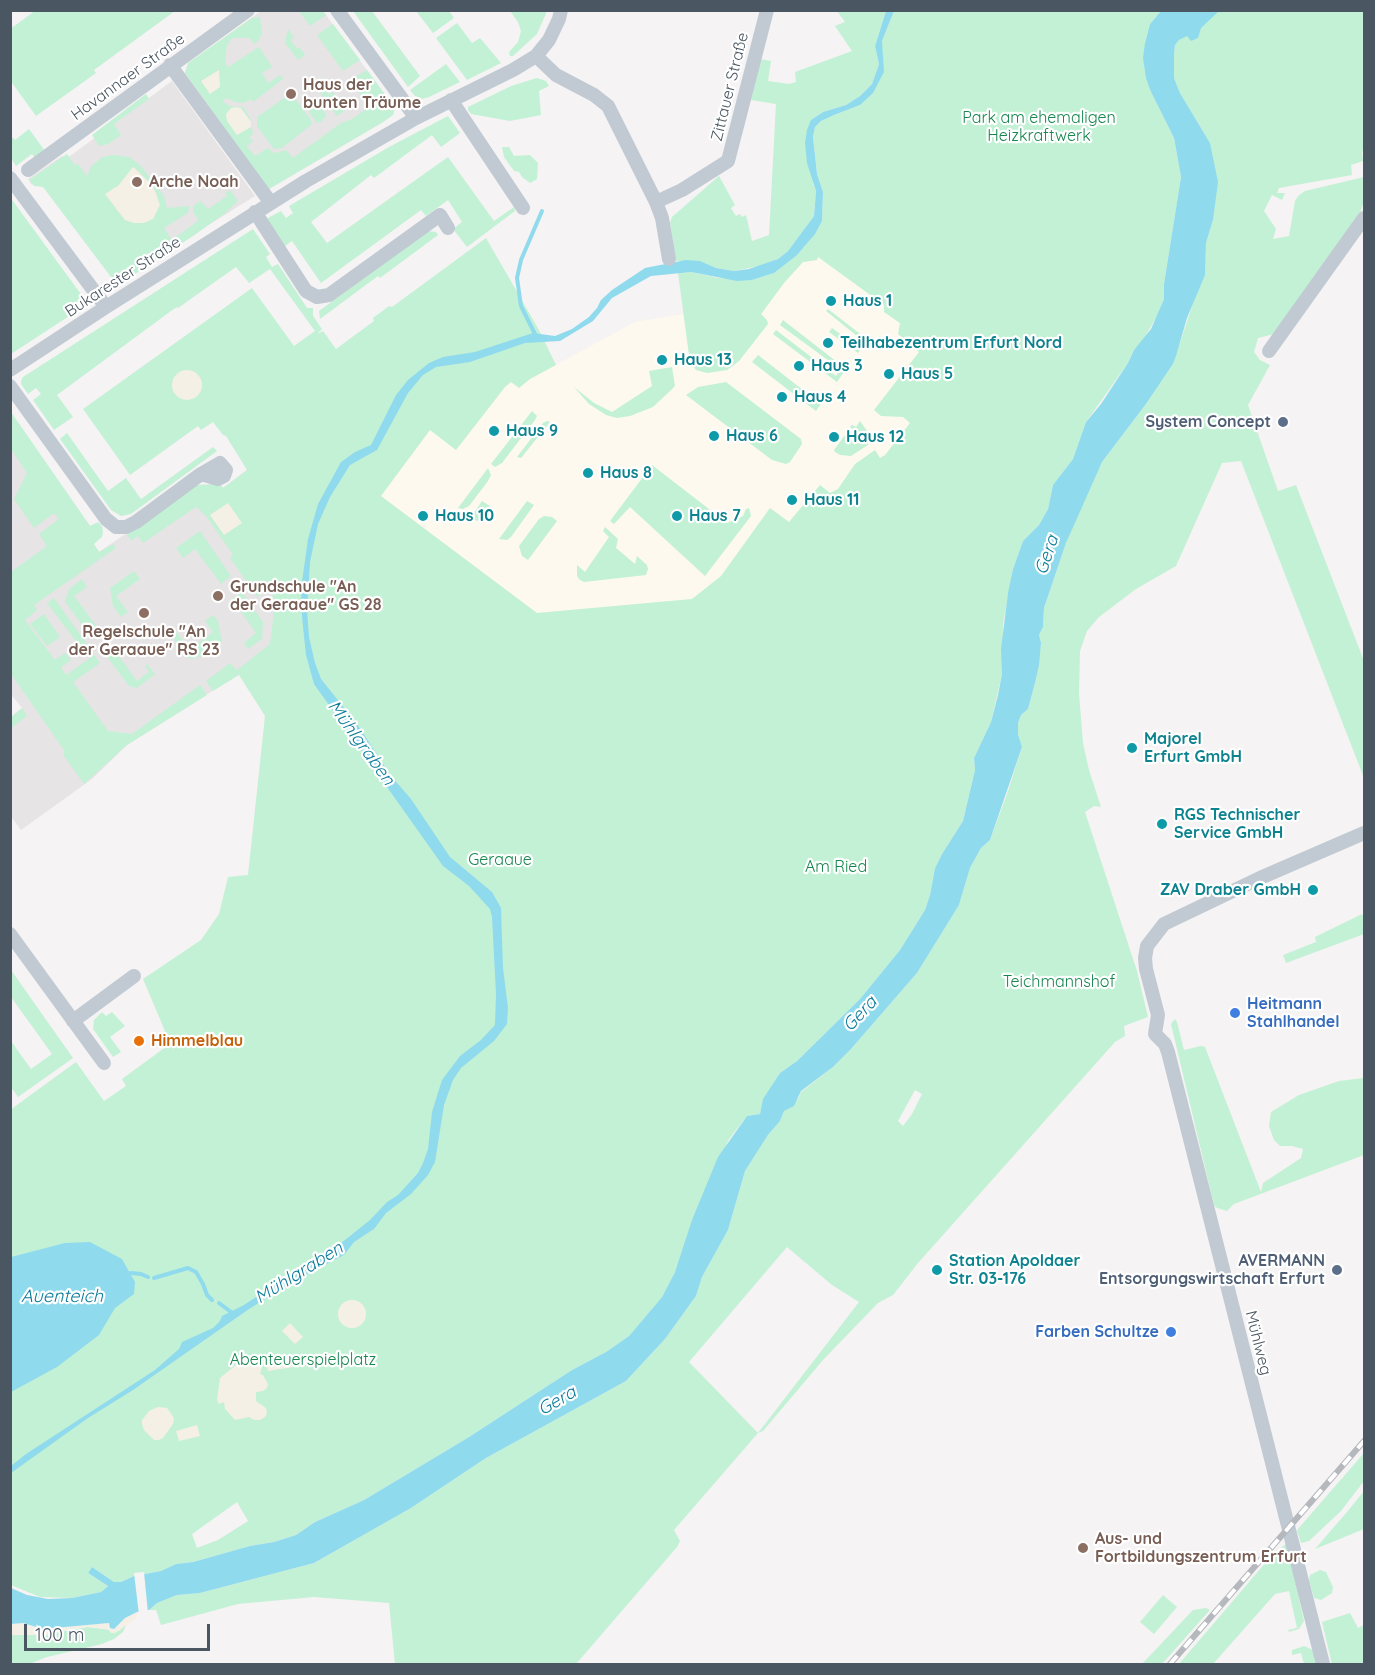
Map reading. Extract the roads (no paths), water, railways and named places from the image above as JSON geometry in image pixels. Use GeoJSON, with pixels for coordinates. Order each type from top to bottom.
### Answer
{"type":"FeatureCollection","features":[{"type":"Feature","properties":{"kind":"street","name":"Havannaer Straße"},"geometry":{"type":"LineString","coordinates":[[28,170],[248,10]]}},
{"type":"Feature","properties":{"kind":"street"},"geometry":{"type":"LineString","coordinates":[[337,10],[416,118]]}},
{"type":"Feature","properties":{"kind":"street"},"geometry":{"type":"LineString","coordinates":[[561,10],[549,40],[536,56],[556,75],[608,106],[656,202],[662,218],[669,259]]}},
{"type":"Feature","properties":{"kind":"street","name":"Zittauer Straße"},"geometry":{"type":"LineString","coordinates":[[656,202],[682,190],[728,161],[767,10]]}},
{"type":"Feature","properties":{"kind":"street","name":"Bukarester Straße"},"geometry":{"type":"LineString","coordinates":[[10,370],[255,212],[416,118],[536,56]]}},
{"type":"Feature","properties":{"kind":"street"},"geometry":{"type":"LineString","coordinates":[[170,65],[271,203]]}},
{"type":"Feature","properties":{"kind":"street"},"geometry":{"type":"LineString","coordinates":[[451,100],[523,208]]}},
{"type":"Feature","properties":{"kind":"street"},"geometry":{"type":"LineString","coordinates":[[10,178],[106,307]]}},
{"type":"Feature","properties":{"kind":"street"},"geometry":{"type":"LineString","coordinates":[[255,212],[306,291],[317,297],[329,295],[440,215],[448,228]]}},
{"type":"Feature","properties":{"kind":"street"},"geometry":{"type":"LineString","coordinates":[[1269,351],[1365,218]]}},
{"type":"Feature","properties":{"kind":"street"},"geometry":{"type":"LineString","coordinates":[[10,386],[106,519],[116,527],[126,527],[136,522],[201,474]]}},
{"type":"Feature","properties":{"kind":"street","name":"Mühlweg"},"geometry":{"type":"LineString","coordinates":[[1323,1665],[1168,1052],[1165,1044],[1155,1034],[1158,1015],[1145,958],[1147,946],[1164,924],[1260,878],[1365,833]]}},
{"type":"Feature","properties":{"kind":"street"},"geometry":{"type":"LineString","coordinates":[[10,934],[104,1063]]}},
{"type":"Feature","properties":{"kind":"street"},"geometry":{"type":"LineString","coordinates":[[73,1021],[134,976]]}},
{"type":"Feature","properties":{"kind":"water","name":"Mühlgraben"},"geometry":{"type":"Polygon","coordinates":[[[886,11],[894,11],[882,41],[884,72],[873,93],[860,105],[821,121],[815,127],[813,137],[817,174],[823,192],[822,221],[815,234],[797,255],[774,273],[752,280],[737,281],[691,272],[651,276],[612,298],[593,321],[560,341],[525,343],[470,362],[436,367],[423,375],[408,393],[377,450],[350,465],[330,497],[318,524],[310,562],[307,609],[309,637],[315,663],[321,679],[357,724],[391,776],[411,799],[450,857],[492,892],[501,908],[503,968],[508,1008],[507,1024],[494,1041],[461,1068],[453,1080],[444,1105],[435,1162],[428,1175],[411,1194],[386,1213],[374,1229],[354,1242],[344,1255],[292,1282],[249,1309],[11,1473],[11,1466],[26,1454],[155,1370],[179,1349],[182,1342],[213,1328],[222,1316],[330,1252],[398,1195],[418,1173],[423,1163],[428,1149],[432,1112],[442,1080],[460,1056],[481,1040],[495,1025],[496,994],[490,909],[469,886],[443,866],[314,684],[306,655],[301,603],[308,539],[318,504],[341,462],[371,445],[396,395],[408,380],[429,363],[443,357],[475,352],[533,333],[555,336],[572,329],[589,317],[601,300],[612,290],[645,268],[686,260],[700,261],[716,268],[734,271],[749,269],[778,259],[788,251],[814,216],[816,191],[807,163],[805,143],[811,120],[823,112],[846,105],[872,84],[879,64],[875,46],[886,11]]]}},
{"type":"Feature","properties":{"kind":"water","name":"Gera"},"geometry":{"type":"Polygon","coordinates":[[[1161,11],[1219,11],[1201,28],[1198,38],[1191,41],[1187,36],[1175,45],[1174,78],[1180,93],[1210,143],[1218,182],[1213,220],[1206,243],[1205,275],[1187,318],[1176,356],[1146,404],[1102,462],[1066,543],[1044,608],[1043,627],[1039,635],[1041,643],[1039,665],[1034,687],[1028,709],[1021,715],[1018,723],[1018,734],[1022,747],[990,840],[981,848],[970,868],[959,905],[917,973],[851,1049],[833,1067],[801,1091],[794,1106],[784,1111],[780,1121],[768,1135],[745,1171],[728,1230],[702,1277],[696,1296],[665,1339],[626,1381],[486,1458],[411,1508],[314,1563],[200,1593],[177,1595],[157,1603],[149,1610],[137,1612],[125,1618],[114,1629],[110,1628],[109,1623],[43,1629],[23,1623],[11,1624],[11,1588],[27,1595],[48,1599],[72,1598],[101,1592],[108,1586],[88,1573],[92,1567],[114,1582],[121,1582],[134,1576],[161,1571],[176,1564],[193,1562],[296,1535],[315,1522],[364,1500],[469,1437],[572,1370],[606,1352],[629,1336],[662,1297],[675,1272],[692,1220],[718,1157],[747,1116],[760,1114],[763,1099],[780,1073],[797,1061],[860,999],[900,950],[925,910],[935,868],[963,821],[975,770],[974,758],[991,722],[998,695],[1002,674],[1001,649],[1008,593],[1013,569],[1023,541],[1039,525],[1048,509],[1053,485],[1073,459],[1086,422],[1101,404],[1134,350],[1151,329],[1164,299],[1164,284],[1181,177],[1174,138],[1151,92],[1143,58],[1150,24],[1161,11]]]}},
{"type":"Feature","properties":{"kind":"water","name":"Auenteich"},"geometry":{"type":"Polygon","coordinates":[[[90,1242],[122,1259],[135,1282],[134,1294],[115,1308],[99,1335],[57,1367],[11,1392],[11,1257],[65,1243],[90,1242]]]}},
{"type":"Feature","properties":{"kind":"waterway"},"geometry":{"type":"LineString","coordinates":[[536,336],[521,306],[517,278],[521,260],[542,211]]}},
{"type":"Feature","properties":{"kind":"waterway"},"geometry":{"type":"LineString","coordinates":[[154,1278],[188,1268],[196,1272],[207,1295],[212,1300]]}},
{"type":"Feature","properties":{"kind":"waterway"},"geometry":{"type":"LineString","coordinates":[[131,1273],[148,1277]]}},
{"type":"Feature","properties":{"kind":"waterway"},"geometry":{"type":"LineString","coordinates":[[219,1303],[235,1315]]}},
{"type":"Feature","properties":{"kind":"railway"},"geometry":{"type":"LineString","coordinates":[[1170,1664],[1364,1441]]}},
{"type":"Feature","properties":{"kind":"place","name":"Haus der bunten Träume"},"geometry":{"type":"Point","coordinates":[291,94]}},
{"type":"Feature","properties":{"kind":"place","name":"Arche Noah"},"geometry":{"type":"Point","coordinates":[137,182]}},
{"type":"Feature","properties":{"kind":"place","name":"Haus 1"},"geometry":{"type":"Point","coordinates":[831,301]}},
{"type":"Feature","properties":{"kind":"place","name":"Teilhabezentrum Erfurt Nord"},"geometry":{"type":"Point","coordinates":[828,343]}},
{"type":"Feature","properties":{"kind":"place","name":"Haus 13"},"geometry":{"type":"Point","coordinates":[662,360]}},
{"type":"Feature","properties":{"kind":"place","name":"Haus 3"},"geometry":{"type":"Point","coordinates":[799,366]}},
{"type":"Feature","properties":{"kind":"place","name":"Haus 5"},"geometry":{"type":"Point","coordinates":[889,374]}},
{"type":"Feature","properties":{"kind":"place","name":"Haus 4"},"geometry":{"type":"Point","coordinates":[782,397]}},
{"type":"Feature","properties":{"kind":"place","name":"System Concept"},"geometry":{"type":"Point","coordinates":[1283,422]}},
{"type":"Feature","properties":{"kind":"place","name":"Haus 9"},"geometry":{"type":"Point","coordinates":[494,431]}},
{"type":"Feature","properties":{"kind":"place","name":"Haus 6"},"geometry":{"type":"Point","coordinates":[714,436]}},
{"type":"Feature","properties":{"kind":"place","name":"Haus 12"},"geometry":{"type":"Point","coordinates":[834,437]}},
{"type":"Feature","properties":{"kind":"place","name":"Haus 8"},"geometry":{"type":"Point","coordinates":[588,473]}},
{"type":"Feature","properties":{"kind":"place","name":"Haus 11"},"geometry":{"type":"Point","coordinates":[792,500]}},
{"type":"Feature","properties":{"kind":"place","name":"Haus 10"},"geometry":{"type":"Point","coordinates":[423,516]}},
{"type":"Feature","properties":{"kind":"place","name":"Haus 7"},"geometry":{"type":"Point","coordinates":[677,516]}},
{"type":"Feature","properties":{"kind":"place","name":"Grundschule \"An der Geraaue\" GS 28"},"geometry":{"type":"Point","coordinates":[218,596]}},
{"type":"Feature","properties":{"kind":"place","name":"Regelschule \"An der Geraaue\" RS 23"},"geometry":{"type":"Point","coordinates":[144,613]}},
{"type":"Feature","properties":{"kind":"place","name":"Majorel Erfurt GmbH"},"geometry":{"type":"Point","coordinates":[1132,748]}},
{"type":"Feature","properties":{"kind":"place","name":"RGS Technischer Service GmbH"},"geometry":{"type":"Point","coordinates":[1162,824]}},
{"type":"Feature","properties":{"kind":"place","name":"ZAV Draber GmbH"},"geometry":{"type":"Point","coordinates":[1313,890]}},
{"type":"Feature","properties":{"kind":"place","name":"Heitmann Stahlhandel"},"geometry":{"type":"Point","coordinates":[1235,1013]}},
{"type":"Feature","properties":{"kind":"place","name":"Himmelblau"},"geometry":{"type":"Point","coordinates":[139,1041]}},
{"type":"Feature","properties":{"kind":"place","name":"Station Apoldaer Str. 03-176"},"geometry":{"type":"Point","coordinates":[937,1270]}},
{"type":"Feature","properties":{"kind":"place","name":"AVERMANN Entsorgungswirtschaft Erfurt"},"geometry":{"type":"Point","coordinates":[1337,1270]}},
{"type":"Feature","properties":{"kind":"place","name":"Farben Schultze"},"geometry":{"type":"Point","coordinates":[1171,1332]}},
{"type":"Feature","properties":{"kind":"place","name":"Aus- und Fortbildungszentrum Erfurt"},"geometry":{"type":"Point","coordinates":[1083,1548]}},
{"type":"Feature","properties":{"kind":"park label","name":"Park am ehemaligen Heizkraftwerk"},"geometry":{"type":"Point","coordinates":[1039,127]}},
{"type":"Feature","properties":{"kind":"park label","name":"Geraaue"},"geometry":{"type":"Point","coordinates":[500,860]}},
{"type":"Feature","properties":{"kind":"park label","name":"Am Ried"},"geometry":{"type":"Point","coordinates":[836,867]}},
{"type":"Feature","properties":{"kind":"park label","name":"Teichmannshof"},"geometry":{"type":"Point","coordinates":[1059,982]}},
{"type":"Feature","properties":{"kind":"park label","name":"Abenteuerspielplatz"},"geometry":{"type":"Point","coordinates":[303,1360]}}]}
